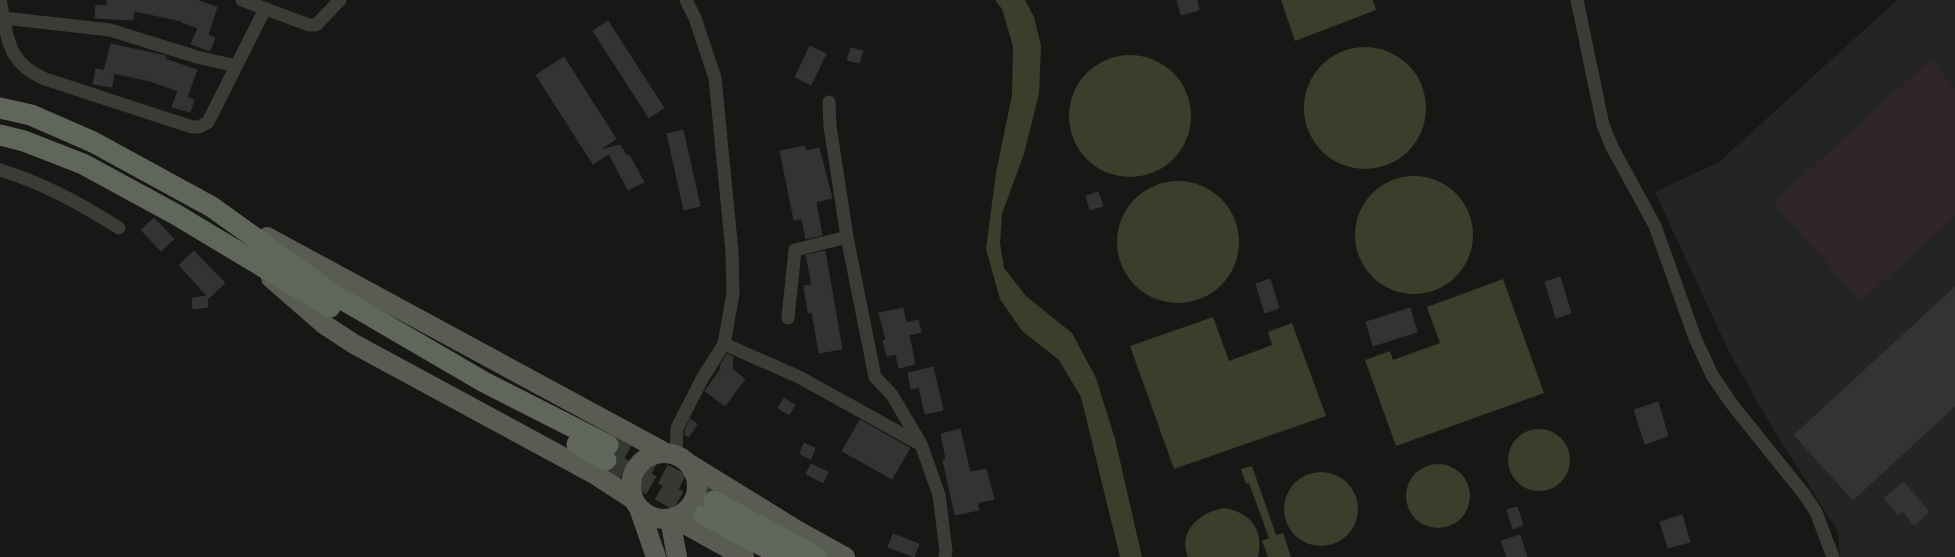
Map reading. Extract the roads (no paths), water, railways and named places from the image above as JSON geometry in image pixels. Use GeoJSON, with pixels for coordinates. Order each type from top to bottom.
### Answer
{"type":"FeatureCollection","features":[{"type":"Feature","properties":{"kind":"highway"},"geometry":{"type":"LineString","coordinates":[[0,108],[31,115],[93,142],[212,207],[333,294],[607,452],[326,305],[175,214],[83,164],[24,141],[0,135]]}},
{"type":"Feature","properties":{"kind":"highway"},"geometry":{"type":"LineString","coordinates":[[784,557],[709,508],[816,557]]}},
{"type":"Feature","properties":{"kind":"main road"},"geometry":{"type":"LineString","coordinates":[[212,207],[677,457],[798,531],[845,557]]}},
{"type":"Feature","properties":{"kind":"main road"},"geometry":{"type":"LineString","coordinates":[[247,256],[325,325],[354,344],[596,475],[636,504],[648,515],[658,519],[672,519],[684,514],[691,506],[696,496],[698,486],[696,475],[677,457],[649,456],[636,467],[632,477],[631,488],[636,504],[656,557]]}},
{"type":"Feature","properties":{"kind":"main road"},"geometry":{"type":"LineString","coordinates":[[672,519],[736,553]]}},
{"type":"Feature","properties":{"kind":"main road"},"geometry":{"type":"LineString","coordinates":[[672,519],[677,557]]}},
{"type":"Feature","properties":{"kind":"main road"},"geometry":{"type":"LineString","coordinates":[[708,557],[719,551],[736,553]]}},
{"type":"Feature","properties":{"kind":"street"},"geometry":{"type":"LineString","coordinates":[[0,0],[14,56],[31,73],[45,79],[192,127],[200,127],[208,122],[265,8]]}},
{"type":"Feature","properties":{"kind":"street"},"geometry":{"type":"LineString","coordinates":[[242,0],[309,25],[316,25],[340,0]]}},
{"type":"Feature","properties":{"kind":"street"},"geometry":{"type":"LineString","coordinates":[[677,457],[677,428],[702,379],[724,344],[733,287],[732,252],[715,78],[708,51],[686,0]]}},
{"type":"Feature","properties":{"kind":"street"},"geometry":{"type":"LineString","coordinates":[[1577,0],[1603,125],[1614,152],[1646,207],[1655,226],[1698,344],[1712,374],[1731,403],[1804,494],[1816,512],[1833,557]]}},
{"type":"Feature","properties":{"kind":"street"},"geometry":{"type":"LineString","coordinates":[[4,18],[110,30],[197,57],[236,66]]}},
{"type":"Feature","properties":{"kind":"street"},"geometry":{"type":"LineString","coordinates":[[829,102],[830,126],[847,237],[875,377],[892,395],[921,444],[939,495],[946,551],[945,557]]}},
{"type":"Feature","properties":{"kind":"street"},"geometry":{"type":"LineString","coordinates":[[0,170],[68,197],[119,228]]}},
{"type":"Feature","properties":{"kind":"street"},"geometry":{"type":"LineString","coordinates":[[788,318],[795,250],[847,237]]}},
{"type":"Feature","properties":{"kind":"street"},"geometry":{"type":"LineString","coordinates":[[724,344],[800,377],[921,444]]}},
{"type":"Feature","properties":{"kind":"tunnel"},"geometry":{"type":"LineString","coordinates":[[608,445],[714,501]]}},
{"type":"Feature","properties":{"kind":"tunnel"},"geometry":{"type":"LineString","coordinates":[[606,460],[704,515]]}}]}
